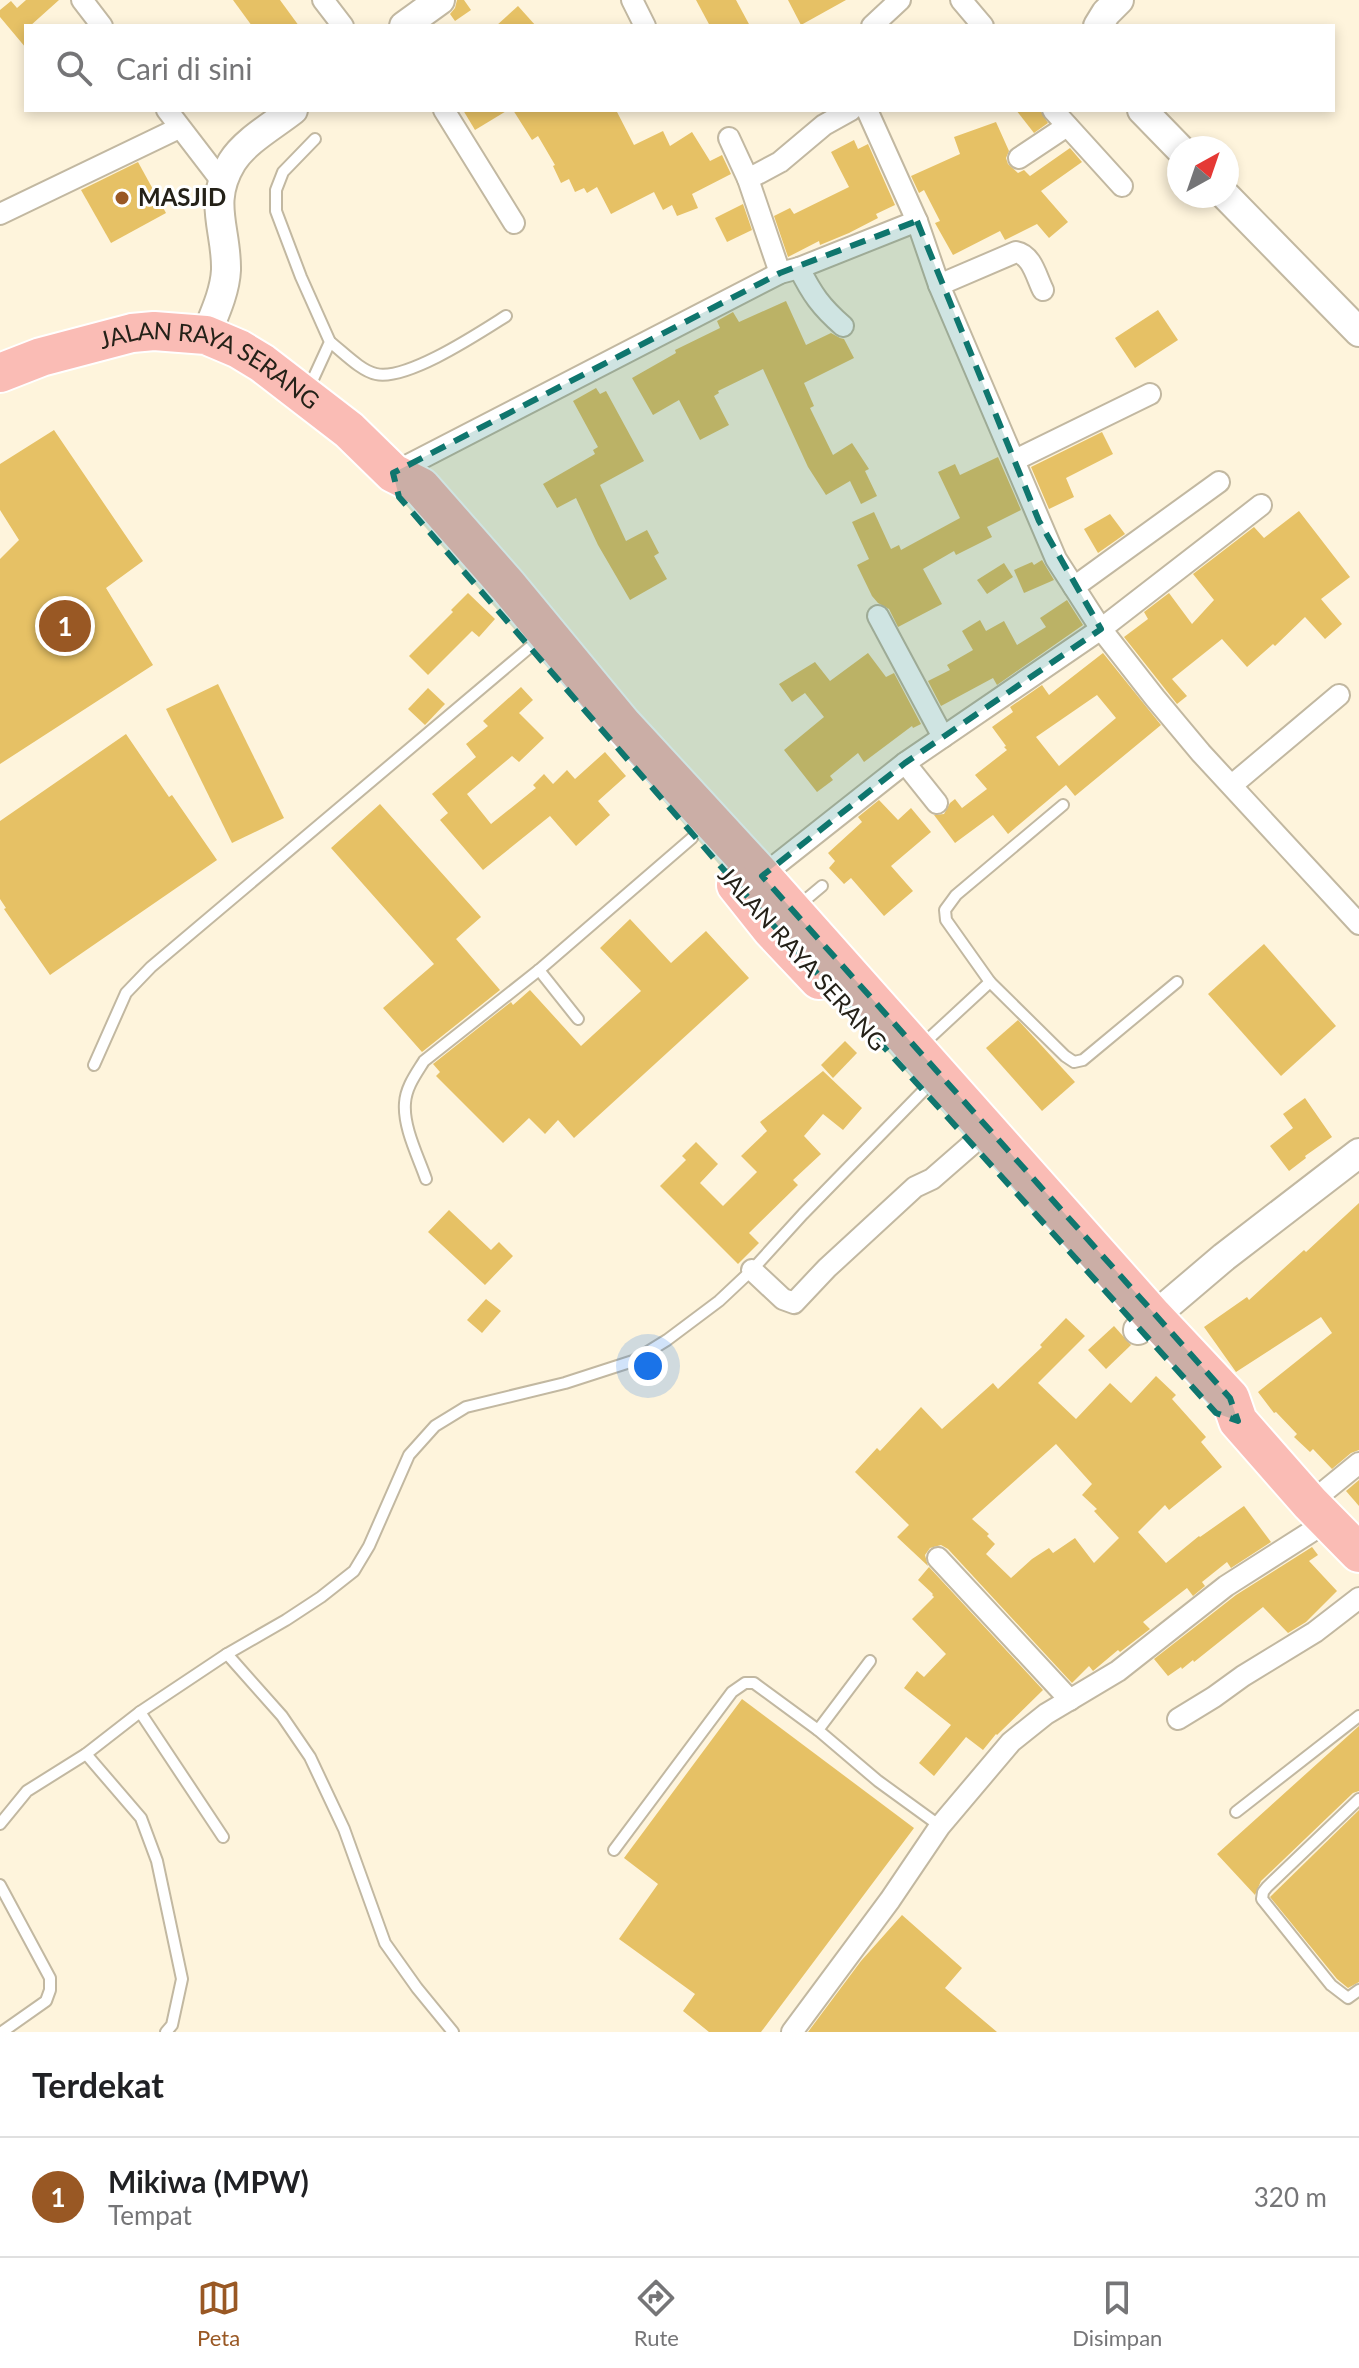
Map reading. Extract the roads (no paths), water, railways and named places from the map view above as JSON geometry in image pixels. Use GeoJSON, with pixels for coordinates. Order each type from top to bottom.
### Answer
{"type":"FeatureCollection","features":[{"type":"Feature","properties":{"kind":"highway","name":"JALAN RAYA SERANG"},"geometry":{"type":"LineString","coordinates":[[0,373],[41,357],[132,333],[154,331],[206,335],[239,349],[349,430],[393,473],[399,497],[622,724],[782,920],[1146,1323],[1216,1413],[1238,1421],[1359,1553]]}},
{"type":"Feature","properties":{"kind":"highway","name":"JALAN RAYA SERANG"},"geometry":{"type":"LineString","coordinates":[[538,640],[692,838],[753,884]]}},
{"type":"Feature","properties":{"kind":"highway","name":"JALAN RAYA SERANG"},"geometry":{"type":"LineString","coordinates":[[917,1066],[971,1145],[1146,1323]]}},
{"type":"Feature","properties":{"kind":"street"},"geometry":{"type":"LineString","coordinates":[[82,0],[100,24]]}},
{"type":"Feature","properties":{"kind":"street"},"geometry":{"type":"LineString","coordinates":[[323,0],[341,24]]}},
{"type":"Feature","properties":{"kind":"street"},"geometry":{"type":"LineString","coordinates":[[407,24],[440,0]]}},
{"type":"Feature","properties":{"kind":"street"},"geometry":{"type":"LineString","coordinates":[[632,0],[644,24]]}},
{"type":"Feature","properties":{"kind":"street"},"geometry":{"type":"LineString","coordinates":[[874,24],[900,0]]}},
{"type":"Feature","properties":{"kind":"street"},"geometry":{"type":"LineString","coordinates":[[961,0],[981,24]]}},
{"type":"Feature","properties":{"kind":"street"},"geometry":{"type":"LineString","coordinates":[[1099,24],[1119,0]]}},
{"type":"Feature","properties":{"kind":"street"},"geometry":{"type":"LineString","coordinates":[[168,112],[223,183]]}},
{"type":"Feature","properties":{"kind":"street"},"geometry":{"type":"LineString","coordinates":[[206,335],[226,272],[218,212],[223,183],[233,160],[290,112]]}},
{"type":"Feature","properties":{"kind":"street"},"geometry":{"type":"LineString","coordinates":[[445,112],[514,223]]}},
{"type":"Feature","properties":{"kind":"street"},"geometry":{"type":"LineString","coordinates":[[748,179],[780,162],[824,125],[847,112]]}},
{"type":"Feature","properties":{"kind":"street"},"geometry":{"type":"LineString","coordinates":[[868,112],[917,221],[939,285],[1056,559],[1101,629],[1192,742],[1359,924]]}},
{"type":"Feature","properties":{"kind":"street"},"geometry":{"type":"LineString","coordinates":[[1055,112],[1122,186]]}},
{"type":"Feature","properties":{"kind":"street"},"geometry":{"type":"LineString","coordinates":[[1144,112],[1167,136]]}},
{"type":"Feature","properties":{"kind":"street"},"geometry":{"type":"LineString","coordinates":[[1019,158],[1067,126]]}},
{"type":"Feature","properties":{"kind":"street"},"geometry":{"type":"LineString","coordinates":[[0,214],[179,128]]}},
{"type":"Feature","properties":{"kind":"street"},"geometry":{"type":"LineString","coordinates":[[729,138],[790,271],[824,310],[843,326]]}},
{"type":"Feature","properties":{"kind":"street"},"geometry":{"type":"LineString","coordinates":[[1238,208],[1359,332]]}},
{"type":"Feature","properties":{"kind":"street"},"geometry":{"type":"LineString","coordinates":[[393,473],[790,271],[917,221]]}},
{"type":"Feature","properties":{"kind":"street"},"geometry":{"type":"LineString","coordinates":[[939,285],[1022,252],[1028,257],[1043,290]]}},
{"type":"Feature","properties":{"kind":"street"},"geometry":{"type":"LineString","coordinates":[[1015,460],[1150,394]]}},
{"type":"Feature","properties":{"kind":"street"},"geometry":{"type":"LineString","coordinates":[[1074,587],[1219,482]]}},
{"type":"Feature","properties":{"kind":"street"},"geometry":{"type":"LineString","coordinates":[[753,884],[905,763],[1101,629],[1261,505]]}},
{"type":"Feature","properties":{"kind":"street"},"geometry":{"type":"LineString","coordinates":[[878,616],[943,737]]}},
{"type":"Feature","properties":{"kind":"street"},"geometry":{"type":"LineString","coordinates":[[1232,785],[1339,695]]}},
{"type":"Feature","properties":{"kind":"street"},"geometry":{"type":"LineString","coordinates":[[905,763],[937,803]]}},
{"type":"Feature","properties":{"kind":"street"},"geometry":{"type":"LineString","coordinates":[[752,1270],[783,1299],[794,1303],[827,1268],[915,1187],[932,1179],[971,1145]]}},
{"type":"Feature","properties":{"kind":"street"},"geometry":{"type":"LineString","coordinates":[[1146,1323],[1249,1237],[1359,1153]]}},
{"type":"Feature","properties":{"kind":"street"},"geometry":{"type":"LineString","coordinates":[[792,2032],[890,1900],[940,1826],[1011,1742],[1046,1714],[1118,1671],[1319,1512],[1359,1463]]}},
{"type":"Feature","properties":{"kind":"street"},"geometry":{"type":"LineString","coordinates":[[938,1558],[1070,1700]]}},
{"type":"Feature","properties":{"kind":"street"},"geometry":{"type":"LineString","coordinates":[[1178,1719],[1315,1632],[1359,1598]]}},
{"type":"Feature","properties":{"kind":"lane"},"geometry":{"type":"LineString","coordinates":[[315,139],[283,172],[276,190],[276,211],[330,342],[374,374],[393,375],[421,364],[506,316]]}},
{"type":"Feature","properties":{"kind":"lane"},"geometry":{"type":"LineString","coordinates":[[305,395],[330,342]]}},
{"type":"Feature","properties":{"kind":"lane"},"geometry":{"type":"LineString","coordinates":[[94,1065],[126,993],[151,967],[538,640]]}},
{"type":"Feature","properties":{"kind":"lane"},"geometry":{"type":"LineString","coordinates":[[1063,805],[956,895],[945,910],[946,920],[990,982],[1074,1062],[1083,1060],[1177,982]]}},
{"type":"Feature","properties":{"kind":"lane"},"geometry":{"type":"LineString","coordinates":[[426,1179],[408,1126],[404,1103],[411,1081],[424,1061],[539,970],[692,838]]}},
{"type":"Feature","properties":{"kind":"lane"},"geometry":{"type":"LineString","coordinates":[[782,920],[822,886]]}},
{"type":"Feature","properties":{"kind":"lane"},"geometry":{"type":"LineString","coordinates":[[539,970],[578,1019]]}},
{"type":"Feature","properties":{"kind":"lane"},"geometry":{"type":"LineString","coordinates":[[0,1824],[27,1791],[86,1754],[140,1712],[227,1654],[321,1597],[354,1571],[369,1546],[409,1455],[435,1426],[466,1407],[565,1383],[633,1361],[719,1301],[803,1214],[917,1066],[990,982]]}},
{"type":"Feature","properties":{"kind":"lane"},"geometry":{"type":"LineString","coordinates":[[227,1654],[282,1716],[310,1757],[344,1829],[385,1943],[453,2032]]}},
{"type":"Feature","properties":{"kind":"lane"},"geometry":{"type":"LineString","coordinates":[[818,1730],[870,1661]]}},
{"type":"Feature","properties":{"kind":"lane"},"geometry":{"type":"LineString","coordinates":[[614,1850],[732,1692],[745,1683],[754,1683],[940,1826]]}},
{"type":"Feature","properties":{"kind":"lane"},"geometry":{"type":"LineString","coordinates":[[140,1712],[223,1837]]}},
{"type":"Feature","properties":{"kind":"lane"},"geometry":{"type":"LineString","coordinates":[[1236,1812],[1359,1716]]}},
{"type":"Feature","properties":{"kind":"lane"},"geometry":{"type":"LineString","coordinates":[[86,1754],[141,1818],[157,1861],[182,1979],[172,2025],[166,2032]]}},
{"type":"Feature","properties":{"kind":"lane"},"geometry":{"type":"LineString","coordinates":[[1359,1799],[1267,1887],[1262,1899],[1331,1985],[1348,1998],[1359,1990]]}},
{"type":"Feature","properties":{"kind":"lane"},"geometry":{"type":"LineString","coordinates":[[0,1885],[50,1978],[46,2001],[2,2032]]}},
{"type":"Feature","properties":{"kind":"place","name":"MASJID"},"geometry":{"type":"Point","coordinates":[122,198]}},
{"type":"Feature","properties":{"kind":"place","name":"Mikiwa (MPW)"},"geometry":{"type":"Point","coordinates":[65,626]}}]}
